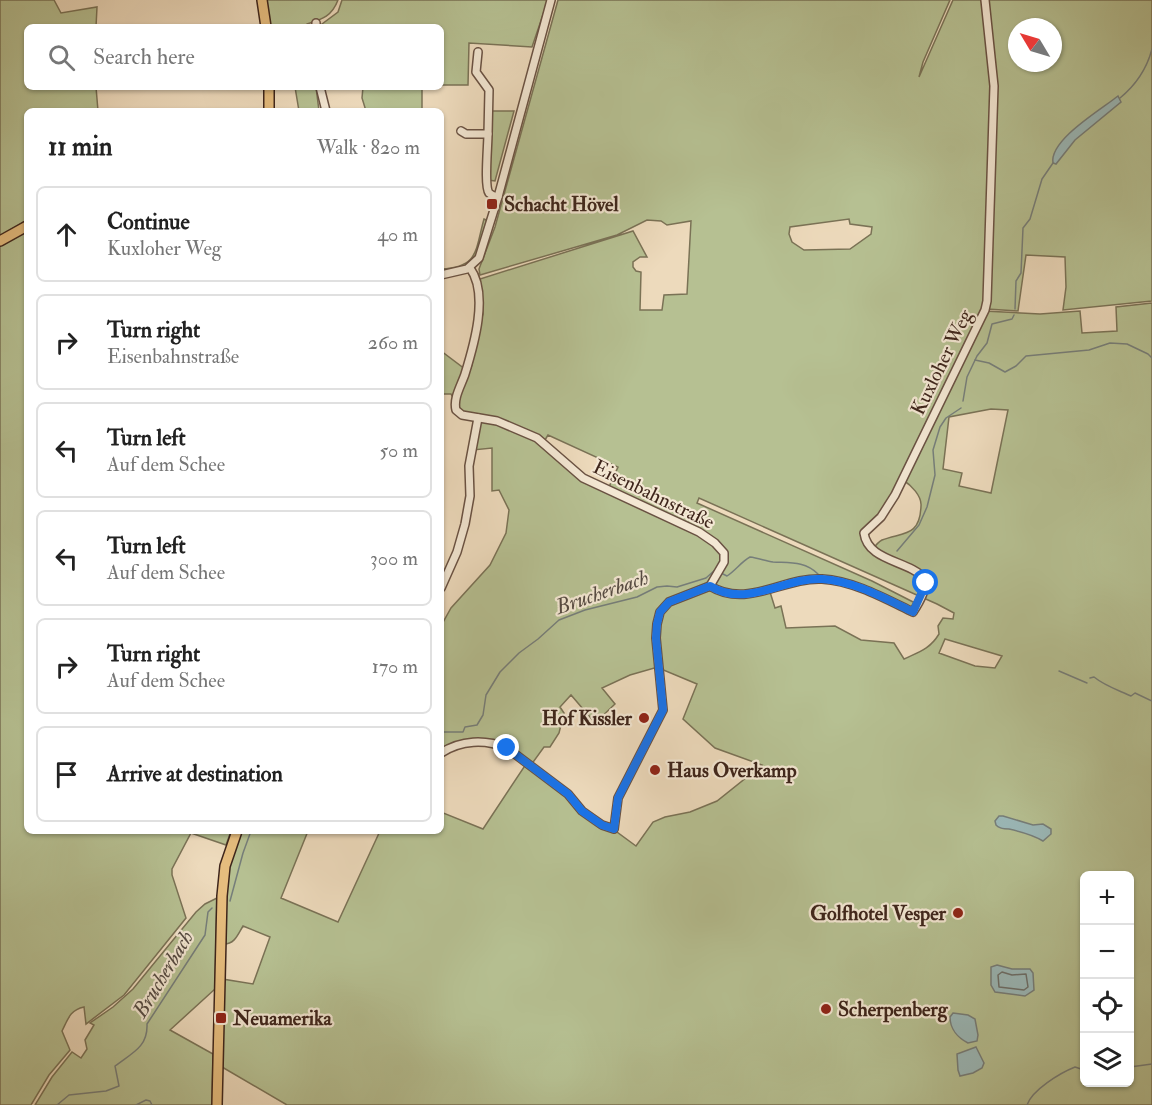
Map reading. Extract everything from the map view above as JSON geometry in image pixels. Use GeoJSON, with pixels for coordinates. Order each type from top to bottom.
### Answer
{"type":"FeatureCollection","features":[{"type":"Feature","properties":{"kind":"main road"},"geometry":{"type":"LineString","coordinates":[[262,0],[266,24]]}},
{"type":"Feature","properties":{"kind":"main road"},"geometry":{"type":"LineString","coordinates":[[268,90],[269,108]]}},
{"type":"Feature","properties":{"kind":"main road"},"geometry":{"type":"LineString","coordinates":[[0,241],[24,228]]}},
{"type":"Feature","properties":{"kind":"main road"},"geometry":{"type":"LineString","coordinates":[[217,1105],[222,889],[225,866],[236,834]]}},
{"type":"Feature","properties":{"kind":"street"},"geometry":{"type":"LineString","coordinates":[[444,274],[467,269],[476,264],[482,251],[551,0]]}},
{"type":"Feature","properties":{"kind":"street","name":"Kuxloher Weg"},"geometry":{"type":"LineString","coordinates":[[710,586],[727,594],[748,594],[813,579],[830,580],[856,587],[913,612],[925,587],[925,579],[916,571],[873,549],[865,540],[864,533],[881,517],[895,495],[985,310],[994,86],[985,0]]}},
{"type":"Feature","properties":{"kind":"street"},"geometry":{"type":"LineString","coordinates":[[478,52],[476,72],[489,90],[486,180],[491,195],[498,197]]}},
{"type":"Feature","properties":{"kind":"street"},"geometry":{"type":"LineString","coordinates":[[321,90],[325,108]]}},
{"type":"Feature","properties":{"kind":"street"},"geometry":{"type":"LineString","coordinates":[[461,131],[466,134],[488,134]]}},
{"type":"Feature","properties":{"kind":"street"},"geometry":{"type":"LineString","coordinates":[[444,581],[457,552],[465,524],[470,496],[470,466],[478,418],[459,413],[454,402],[466,372],[480,306],[476,277],[467,269]]}},
{"type":"Feature","properties":{"kind":"street","name":"Eisenbahnstraße"},"geometry":{"type":"LineString","coordinates":[[478,418],[497,421],[537,438],[583,478],[677,520],[709,538],[724,554],[724,562],[710,586]]}},
{"type":"Feature","properties":{"kind":"street"},"geometry":{"type":"LineString","coordinates":[[444,751],[461,742],[507,748],[568,794],[582,811],[602,825],[614,829],[618,798],[663,710],[656,638],[660,612],[669,602],[710,586]]}},
{"type":"Feature","properties":{"kind":"green space"},"geometry":{"type":"Polygon","coordinates":[[[0,0],[54,0],[61,13],[97,7],[96,24],[24,24],[24,90],[96,90],[98,108],[24,108],[24,222],[0,236],[0,0]]]}},
{"type":"Feature","properties":{"kind":"green space"},"geometry":{"type":"Polygon","coordinates":[[[265,0],[338,0],[330,13],[307,24],[269,24],[265,0]]]}},
{"type":"Feature","properties":{"kind":"green space"},"geometry":{"type":"Polygon","coordinates":[[[342,0],[548,0],[532,47],[469,43],[468,85],[444,85],[444,24],[322,24],[338,12],[342,0]]]}},
{"type":"Feature","properties":{"kind":"green space"},"geometry":{"type":"Polygon","coordinates":[[[558,0],[950,0],[923,62],[919,77],[953,0],[983,0],[993,84],[987,301],[984,311],[1040,314],[1080,311],[1082,333],[1117,331],[1116,307],[1152,303],[1152,1105],[287,1105],[222,1067],[222,979],[253,984],[270,937],[243,926],[234,940],[224,944],[228,873],[239,834],[307,834],[281,898],[338,922],[379,834],[444,834],[444,813],[483,829],[526,764],[565,794],[581,812],[593,821],[610,827],[636,846],[653,822],[690,812],[717,801],[762,765],[715,748],[683,719],[697,684],[661,669],[658,638],[660,618],[668,605],[708,590],[727,596],[749,597],[770,592],[775,608],[781,606],[786,628],[835,626],[861,640],[894,643],[904,659],[932,643],[939,634],[938,626],[943,618],[953,619],[954,613],[937,604],[699,498],[697,503],[872,581],[917,604],[911,609],[864,588],[828,578],[803,579],[749,594],[724,591],[713,584],[725,562],[725,552],[711,537],[687,524],[685,527],[716,546],[721,555],[721,562],[708,584],[668,602],[660,612],[655,632],[658,667],[630,675],[602,688],[615,704],[595,723],[571,695],[560,707],[564,713],[559,733],[550,747],[544,747],[531,765],[510,746],[494,741],[475,740],[444,749],[444,621],[451,608],[490,565],[506,533],[509,510],[499,490],[492,491],[492,448],[473,450],[480,421],[497,423],[537,440],[583,481],[631,503],[635,499],[609,487],[618,467],[548,435],[545,440],[499,420],[470,415],[461,410],[451,394],[444,394],[444,353],[469,372],[483,314],[480,279],[633,231],[647,257],[640,257],[633,262],[636,271],[641,272],[640,310],[662,310],[664,295],[687,294],[691,221],[667,225],[661,221],[647,220],[617,235],[480,275],[479,269],[495,227],[558,0]],[[849,219],[790,227],[789,234],[792,242],[804,250],[850,249],[871,234],[872,227],[850,224],[849,219]],[[991,409],[949,417],[943,469],[962,473],[959,486],[991,493],[1008,410],[991,409]],[[903,480],[862,538],[865,546],[872,550],[882,540],[909,532],[914,528],[920,516],[921,502],[903,480]],[[945,639],[939,653],[975,666],[995,668],[1002,656],[945,639]]]}},
{"type":"Feature","properties":{"kind":"green space"},"geometry":{"type":"Polygon","coordinates":[[[986,0],[1152,0],[1152,301],[1063,310],[1066,287],[1065,257],[1026,255],[1018,311],[987,309],[996,86],[986,0]]]}},
{"type":"Feature","properties":{"kind":"green space"},"geometry":{"type":"Polygon","coordinates":[[[296,90],[316,90],[319,108],[298,108],[296,90]]]}},
{"type":"Feature","properties":{"kind":"green space"},"geometry":{"type":"Polygon","coordinates":[[[363,90],[422,90],[422,108],[365,108],[363,90]]]}},
{"type":"Feature","properties":{"kind":"green space"},"geometry":{"type":"Polygon","coordinates":[[[491,111],[514,111],[495,181],[488,180],[491,111]]]}},
{"type":"Feature","properties":{"kind":"green space"},"geometry":{"type":"Polygon","coordinates":[[[484,219],[488,221],[476,258],[468,266],[444,271],[444,269],[453,268],[469,261],[476,248],[484,219]]]}},
{"type":"Feature","properties":{"kind":"green space"},"geometry":{"type":"Polygon","coordinates":[[[24,232],[24,834],[190,834],[172,869],[186,918],[124,995],[86,1024],[84,1007],[76,1010],[70,1016],[62,1031],[70,1050],[49,1075],[31,1105],[0,1105],[0,245],[24,232]]]}},
{"type":"Feature","properties":{"kind":"green space"},"geometry":{"type":"Polygon","coordinates":[[[194,834],[230,834],[226,845],[194,834]]]}},
{"type":"Feature","properties":{"kind":"green space"},"geometry":{"type":"Polygon","coordinates":[[[217,898],[215,989],[170,1030],[213,1054],[212,1105],[35,1105],[52,1077],[72,1052],[81,1058],[87,1049],[85,1040],[94,1025],[90,1023],[133,989],[196,912],[217,898]]]}},
{"type":"Feature","properties":{"kind":"water"},"geometry":{"type":"Polygon","coordinates":[[[1118,96],[1121,102],[1075,140],[1056,164],[1053,163],[1054,154],[1068,135],[1118,96]]]}},
{"type":"Feature","properties":{"kind":"water"},"geometry":{"type":"Polygon","coordinates":[[[999,816],[1033,825],[1043,824],[1051,829],[1051,834],[1043,841],[1022,832],[1001,828],[996,825],[995,821],[999,816]]]}},
{"type":"Feature","properties":{"kind":"water"},"geometry":{"type":"Polygon","coordinates":[[[997,965],[1012,969],[1030,969],[1033,973],[1034,990],[1025,996],[995,992],[991,985],[991,967],[997,965]]]}},
{"type":"Feature","properties":{"kind":"water"},"geometry":{"type":"Polygon","coordinates":[[[953,1013],[968,1015],[975,1019],[977,1041],[968,1043],[958,1036],[950,1021],[953,1013]]]}},
{"type":"Feature","properties":{"kind":"water"},"geometry":{"type":"Polygon","coordinates":[[[976,1047],[984,1063],[982,1068],[960,1076],[957,1054],[976,1047]]]}},
{"type":"Feature","properties":{"kind":"waterway","name":"Brucherbach"},"geometry":{"type":"LineString","coordinates":[[1120,98],[1140,76],[1152,49]]}},
{"type":"Feature","properties":{"kind":"waterway","name":"Brucherbach"},"geometry":{"type":"LineString","coordinates":[[1015,309],[1016,281],[1021,273],[1023,228],[1030,219],[1042,179],[1053,163]]}},
{"type":"Feature","properties":{"kind":"waterway","name":"Brucherbach"},"geometry":{"type":"LineString","coordinates":[[963,401],[967,377],[977,356],[987,343],[992,324],[1012,319],[1014,315]]}},
{"type":"Feature","properties":{"kind":"waterway"},"geometry":{"type":"LineString","coordinates":[[975,360],[989,363],[1005,372],[1016,366],[1026,356],[1089,350],[1110,343],[1127,344],[1152,358]]}},
{"type":"Feature","properties":{"kind":"waterway","name":"Brucherbach"},"geometry":{"type":"LineString","coordinates":[[897,551],[919,525],[927,507],[935,475],[933,450],[940,427],[946,418],[961,408]]}},
{"type":"Feature","properties":{"kind":"waterway","name":"Brucherbach"},"geometry":{"type":"LineString","coordinates":[[721,573],[727,576],[750,557],[803,565],[818,574]]}},
{"type":"Feature","properties":{"kind":"waterway","name":"Brucherbach"},"geometry":{"type":"LineString","coordinates":[[444,732],[463,732],[465,727],[477,725],[483,715],[486,695],[500,672],[559,620],[585,610],[637,597],[657,587],[677,587],[706,578],[715,570]]}},
{"type":"Feature","properties":{"kind":"waterway"},"geometry":{"type":"LineString","coordinates":[[1059,671],[1087,683]]}},
{"type":"Feature","properties":{"kind":"waterway"},"geometry":{"type":"LineString","coordinates":[[1090,678],[1094,677],[1131,696],[1135,693],[1152,701]]}},
{"type":"Feature","properties":{"kind":"waterway","name":"Brucherbach"},"geometry":{"type":"LineString","coordinates":[[230,901],[250,834]]}},
{"type":"Feature","properties":{"kind":"waterway","name":"Brucherbach"},"geometry":{"type":"LineString","coordinates":[[57,1105],[69,1095],[106,1091],[119,1086],[115,1066],[142,1044],[147,1032],[147,1024],[205,935],[208,912],[212,908]]}},
{"type":"Feature","properties":{"kind":"waterway"},"geometry":{"type":"LineString","coordinates":[[1134,1066],[1152,1064]]}},
{"type":"Feature","properties":{"kind":"waterway"},"geometry":{"type":"LineString","coordinates":[[1027,1105],[1040,1088],[1075,1067],[1080,1069]]}},
{"type":"Feature","properties":{"kind":"waterway"},"geometry":{"type":"LineString","coordinates":[[136,1105],[146,1100],[152,1105]]}},
{"type":"Feature","properties":{"kind":"place","name":"Schacht Hövel"},"geometry":{"type":"Point","coordinates":[492,204]}},
{"type":"Feature","properties":{"kind":"place","name":"Hof Kissler"},"geometry":{"type":"Point","coordinates":[644,718]}},
{"type":"Feature","properties":{"kind":"place","name":"Haus Overkamp"},"geometry":{"type":"Point","coordinates":[655,770]}},
{"type":"Feature","properties":{"kind":"place","name":"Golfhotel Vesper"},"geometry":{"type":"Point","coordinates":[958,913]}},
{"type":"Feature","properties":{"kind":"place","name":"Scherpenberg"},"geometry":{"type":"Point","coordinates":[826,1009]}},
{"type":"Feature","properties":{"kind":"place","name":"Neuamerika"},"geometry":{"type":"Point","coordinates":[221,1018]}},
{"type":"Feature","properties":{"kind":"route"},"geometry":{"type":"LineString","coordinates":[[507,748],[568,794],[582,811],[602,825],[614,829],[618,798],[663,710],[656,638],[660,612],[669,602],[710,586],[727,594],[738,595],[820,579],[845,583],[913,612],[926,583]]}}]}
